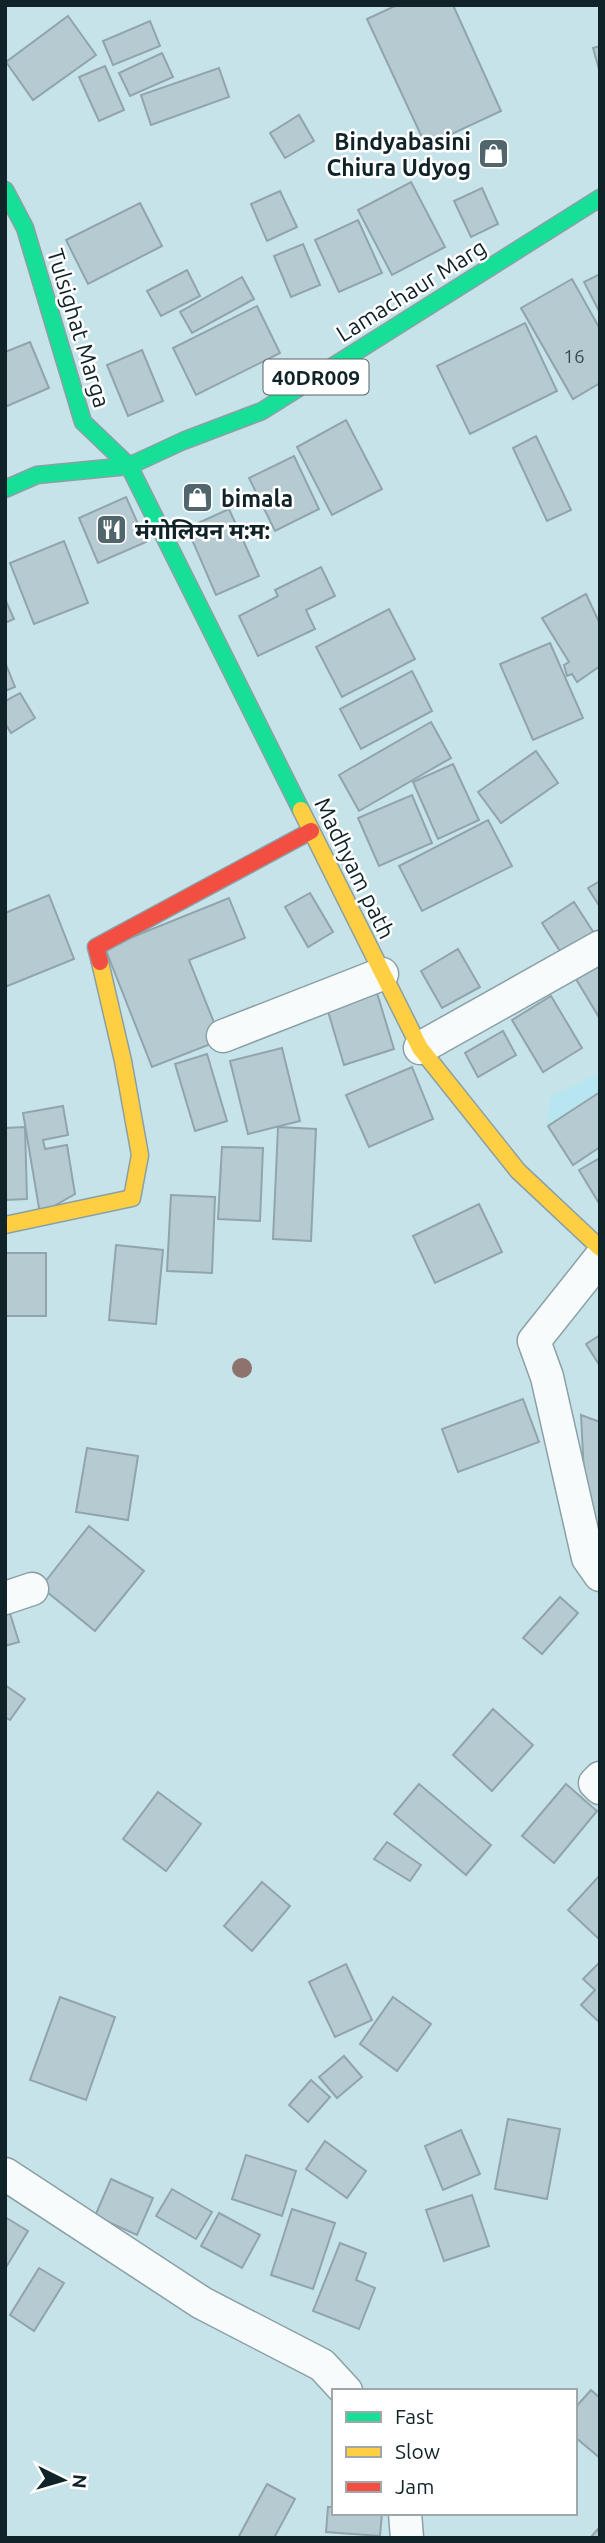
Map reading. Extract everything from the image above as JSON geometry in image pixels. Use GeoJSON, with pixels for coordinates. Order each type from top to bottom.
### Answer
{"type":"FeatureCollection","features":[{"type":"Feature","properties":{"kind":"street","name":"Tulsighat Marga"},"geometry":{"type":"LineString","coordinates":[[5,190],[25,228],[83,422],[129,466]]}},
{"type":"Feature","properties":{"kind":"street","name":"Lamachaur Marg"},"geometry":{"type":"LineString","coordinates":[[5,489],[37,475],[129,466],[183,441],[262,411],[600,198]]}},
{"type":"Feature","properties":{"kind":"street","name":"Madhyam path"},"geometry":{"type":"LineString","coordinates":[[129,466],[420,1048],[517,1171],[600,1248]]}},
{"type":"Feature","properties":{"kind":"street"},"geometry":{"type":"LineString","coordinates":[[5,1225],[132,1198],[140,1155],[123,1061],[96,947],[311,831]]}},
{"type":"Feature","properties":{"kind":"street"},"geometry":{"type":"LineString","coordinates":[[420,1048],[600,947]]}},
{"type":"Feature","properties":{"kind":"street"},"geometry":{"type":"LineString","coordinates":[[223,1036],[382,974]]}},
{"type":"Feature","properties":{"kind":"street"},"geometry":{"type":"LineString","coordinates":[[600,1258],[534,1341],[547,1377],[588,1558],[600,1575]]}},
{"type":"Feature","properties":{"kind":"street"},"geometry":{"type":"LineString","coordinates":[[600,1778],[595,1783],[600,1788]]}},
{"type":"Feature","properties":{"kind":"street"},"geometry":{"type":"LineString","coordinates":[[5,2174],[202,2303],[322,2365],[344,2389]]}},
{"type":"Feature","properties":{"kind":"street"},"geometry":{"type":"LineString","coordinates":[[405,2515],[407,2538]]}},
{"type":"Feature","properties":{"kind":"shaded area"},"geometry":{"type":"Polygon","coordinates":[[[600,1073],[600,1091],[547,1125],[551,1096],[600,1073]]]}},
{"type":"Feature","properties":{"kind":"building"},"geometry":{"type":"Polygon","coordinates":[[[397,5],[453,5],[501,111],[426,146],[367,19],[397,5]]]}},
{"type":"Feature","properties":{"kind":"building"},"geometry":{"type":"Polygon","coordinates":[[[68,16],[96,55],[33,100],[6,62],[68,16]]]}},
{"type":"Feature","properties":{"kind":"building"},"geometry":{"type":"Polygon","coordinates":[[[150,21],[160,46],[113,65],[103,41],[150,21]]]}},
{"type":"Feature","properties":{"kind":"building"},"geometry":{"type":"Polygon","coordinates":[[[600,46],[600,73],[593,48],[600,46]]]}},
{"type":"Feature","properties":{"kind":"building"},"geometry":{"type":"Polygon","coordinates":[[[162,53],[173,77],[130,96],[119,73],[162,53]]]}},
{"type":"Feature","properties":{"kind":"building"},"geometry":{"type":"Polygon","coordinates":[[[105,66],[124,110],[99,121],[79,77],[105,66]]]}},
{"type":"Feature","properties":{"kind":"building"},"geometry":{"type":"Polygon","coordinates":[[[219,68],[229,97],[151,125],[141,95],[219,68]]]}},
{"type":"Feature","properties":{"kind":"building"},"geometry":{"type":"Polygon","coordinates":[[[299,115],[314,141],[285,158],[270,133],[299,115]]]}},
{"type":"Feature","properties":{"kind":"building"},"geometry":{"type":"Polygon","coordinates":[[[411,182],[445,247],[392,275],[358,210],[411,182]]]}},
{"type":"Feature","properties":{"kind":"building"},"geometry":{"type":"Polygon","coordinates":[[[482,188],[498,224],[471,237],[454,201],[482,188]]]}},
{"type":"Feature","properties":{"kind":"building"},"geometry":{"type":"Polygon","coordinates":[[[280,191],[297,227],[267,241],[251,204],[280,191]]]}},
{"type":"Feature","properties":{"kind":"building"},"geometry":{"type":"Polygon","coordinates":[[[140,203],[162,246],[88,284],[66,240],[140,203]]]}},
{"type":"Feature","properties":{"kind":"building"},"geometry":{"type":"Polygon","coordinates":[[[358,220],[382,273],[339,292],[315,240],[358,220]]]}},
{"type":"Feature","properties":{"kind":"building"},"geometry":{"type":"Polygon","coordinates":[[[303,244],[320,285],[291,297],[274,256],[303,244]]]}},
{"type":"Feature","properties":{"kind":"building"},"geometry":{"type":"Polygon","coordinates":[[[187,270],[200,296],[161,316],[147,291],[187,270]]]}},
{"type":"Feature","properties":{"kind":"building"},"geometry":{"type":"Polygon","coordinates":[[[600,274],[600,313],[584,282],[600,274]]]}},
{"type":"Feature","properties":{"kind":"building"},"geometry":{"type":"Polygon","coordinates":[[[242,277],[254,299],[192,333],[180,312],[242,277]]]}},
{"type":"Feature","properties":{"kind":"building"},"geometry":{"type":"Polygon","coordinates":[[[572,279],[600,329],[600,383],[573,399],[521,308],[572,279]]]}},
{"type":"Feature","properties":{"kind":"building"},"geometry":{"type":"Polygon","coordinates":[[[257,306],[280,353],[196,395],[173,348],[257,306]]]}},
{"type":"Feature","properties":{"kind":"building"},"geometry":{"type":"Polygon","coordinates":[[[525,323],[557,391],[470,434],[437,366],[525,323]]]}},
{"type":"Feature","properties":{"kind":"building"},"geometry":{"type":"Polygon","coordinates":[[[30,342],[49,388],[5,407],[5,352],[30,342]]]}},
{"type":"Feature","properties":{"kind":"building"},"geometry":{"type":"Polygon","coordinates":[[[142,350],[163,401],[128,416],[107,365],[142,350]]]}},
{"type":"Feature","properties":{"kind":"building"},"geometry":{"type":"Polygon","coordinates":[[[346,420],[382,489],[332,515],[297,447],[346,420]]]}},
{"type":"Feature","properties":{"kind":"building"},"geometry":{"type":"Polygon","coordinates":[[[536,436],[571,510],[547,521],[513,448],[536,436]]]}},
{"type":"Feature","properties":{"kind":"building"},"geometry":{"type":"Polygon","coordinates":[[[294,456],[319,509],[275,531],[249,478],[294,456]]]}},
{"type":"Feature","properties":{"kind":"building","name":"मंगोलियन म:म:"},"geometry":{"type":"Polygon","coordinates":[[[126,497],[146,542],[98,563],[79,518],[126,497]]]}},
{"type":"Feature","properties":{"kind":"building"},"geometry":{"type":"Polygon","coordinates":[[[229,509],[259,576],[216,595],[187,528],[229,509]]]}},
{"type":"Feature","properties":{"kind":"building"},"geometry":{"type":"Polygon","coordinates":[[[64,541],[88,603],[34,624],[10,563],[64,541]]]}},
{"type":"Feature","properties":{"kind":"building"},"geometry":{"type":"Polygon","coordinates":[[[321,567],[335,596],[306,610],[315,629],[258,656],[239,616],[278,596],[275,590],[321,567]]]}},
{"type":"Feature","properties":{"kind":"building"},"geometry":{"type":"Polygon","coordinates":[[[586,594],[600,624],[600,666],[577,682],[572,674],[567,676],[564,665],[569,662],[542,618],[586,594]]]}},
{"type":"Feature","properties":{"kind":"building"},"geometry":{"type":"Polygon","coordinates":[[[5,599],[14,619],[5,623],[5,599]]]}},
{"type":"Feature","properties":{"kind":"building"},"geometry":{"type":"Polygon","coordinates":[[[389,609],[415,659],[342,697],[316,647],[389,609]]]}},
{"type":"Feature","properties":{"kind":"building"},"geometry":{"type":"Polygon","coordinates":[[[550,643],[583,718],[533,740],[500,664],[550,643]]]}},
{"type":"Feature","properties":{"kind":"building"},"geometry":{"type":"Polygon","coordinates":[[[5,662],[15,687],[5,691],[5,662]]]}},
{"type":"Feature","properties":{"kind":"building"},"geometry":{"type":"Polygon","coordinates":[[[412,671],[432,711],[361,749],[340,709],[412,671]]]}},
{"type":"Feature","properties":{"kind":"building"},"geometry":{"type":"Polygon","coordinates":[[[20,693],[35,718],[11,733],[5,723],[5,701],[20,693]]]}},
{"type":"Feature","properties":{"kind":"building"},"geometry":{"type":"Polygon","coordinates":[[[431,722],[451,758],[359,811],[339,775],[431,722]]]}},
{"type":"Feature","properties":{"kind":"building"},"geometry":{"type":"Polygon","coordinates":[[[536,751],[558,783],[501,823],[478,792],[536,751]]]}},
{"type":"Feature","properties":{"kind":"building"},"geometry":{"type":"Polygon","coordinates":[[[453,764],[479,820],[438,839],[413,782],[453,764]]]}},
{"type":"Feature","properties":{"kind":"building"},"geometry":{"type":"Polygon","coordinates":[[[412,795],[432,843],[379,866],[358,818],[412,795]]]}},
{"type":"Feature","properties":{"kind":"building"},"geometry":{"type":"Polygon","coordinates":[[[488,820],[512,866],[422,911],[399,866],[488,820]]]}},
{"type":"Feature","properties":{"kind":"building"},"geometry":{"type":"Polygon","coordinates":[[[600,881],[600,907],[588,888],[600,881]]]}},
{"type":"Feature","properties":{"kind":"building"},"geometry":{"type":"Polygon","coordinates":[[[310,893],[333,932],[308,947],[285,907],[310,893]]]}},
{"type":"Feature","properties":{"kind":"building"},"geometry":{"type":"Polygon","coordinates":[[[49,895],[74,959],[5,987],[5,913],[49,895]]]}},
{"type":"Feature","properties":{"kind":"building"},"geometry":{"type":"Polygon","coordinates":[[[229,898],[245,938],[189,960],[221,1040],[152,1067],[105,948],[229,898]]]}},
{"type":"Feature","properties":{"kind":"building"},"geometry":{"type":"Polygon","coordinates":[[[574,902],[599,941],[567,962],[542,923],[574,902]]]}},
{"type":"Feature","properties":{"kind":"building"},"geometry":{"type":"Polygon","coordinates":[[[458,949],[480,987],[442,1008],[421,971],[458,949]]]}},
{"type":"Feature","properties":{"kind":"building"},"geometry":{"type":"Polygon","coordinates":[[[600,958],[600,1019],[573,974],[600,958]]]}},
{"type":"Feature","properties":{"kind":"building"},"geometry":{"type":"Polygon","coordinates":[[[377,993],[394,1049],[344,1065],[327,1008],[377,993]]]}},
{"type":"Feature","properties":{"kind":"building"},"geometry":{"type":"Polygon","coordinates":[[[551,996],[582,1048],[543,1072],[512,1020],[551,996]]]}},
{"type":"Feature","properties":{"kind":"building"},"geometry":{"type":"Polygon","coordinates":[[[503,1031],[516,1055],[478,1077],[465,1053],[503,1031]]]}},
{"type":"Feature","properties":{"kind":"building"},"geometry":{"type":"Polygon","coordinates":[[[282,1048],[300,1121],[248,1134],[230,1061],[282,1048]]]}},
{"type":"Feature","properties":{"kind":"building"},"geometry":{"type":"Polygon","coordinates":[[[207,1054],[227,1121],[195,1131],[175,1064],[207,1054]]]}},
{"type":"Feature","properties":{"kind":"building"},"geometry":{"type":"Polygon","coordinates":[[[412,1067],[433,1119],[369,1147],[346,1095],[412,1067]]]}},
{"type":"Feature","properties":{"kind":"building"},"geometry":{"type":"Polygon","coordinates":[[[600,1092],[600,1147],[573,1165],[548,1126],[600,1092]]]}},
{"type":"Feature","properties":{"kind":"building"},"geometry":{"type":"Polygon","coordinates":[[[63,1106],[68,1135],[43,1140],[45,1149],[67,1145],[75,1194],[40,1214],[23,1113],[63,1106]]]}},
{"type":"Feature","properties":{"kind":"building"},"geometry":{"type":"Polygon","coordinates":[[[25,1127],[27,1199],[5,1200],[5,1128],[25,1127]]]}},
{"type":"Feature","properties":{"kind":"building"},"geometry":{"type":"Polygon","coordinates":[[[278,1127],[316,1129],[311,1241],[273,1239],[278,1127]]]}},
{"type":"Feature","properties":{"kind":"building"},"geometry":{"type":"Polygon","coordinates":[[[222,1147],[263,1148],[260,1221],[218,1219],[222,1147]]]}},
{"type":"Feature","properties":{"kind":"building"},"geometry":{"type":"Polygon","coordinates":[[[600,1158],[600,1205],[579,1170],[600,1158]]]}},
{"type":"Feature","properties":{"kind":"building"},"geometry":{"type":"Polygon","coordinates":[[[171,1195],[215,1197],[212,1273],[167,1271],[171,1195]]]}},
{"type":"Feature","properties":{"kind":"building"},"geometry":{"type":"Polygon","coordinates":[[[479,1204],[502,1252],[435,1283],[413,1236],[479,1204]]]}},
{"type":"Feature","properties":{"kind":"building"},"geometry":{"type":"Polygon","coordinates":[[[116,1245],[163,1250],[156,1324],[109,1320],[116,1245]]]}},
{"type":"Feature","properties":{"kind":"building"},"geometry":{"type":"Polygon","coordinates":[[[5,1253],[46,1253],[46,1316],[5,1316],[5,1253]]]}},
{"type":"Feature","properties":{"kind":"building"},"geometry":{"type":"Polygon","coordinates":[[[600,1335],[600,1366],[586,1344],[600,1335]]]}},
{"type":"Feature","properties":{"kind":"building"},"geometry":{"type":"Polygon","coordinates":[[[523,1399],[539,1442],[458,1472],[442,1429],[523,1399]]]}},
{"type":"Feature","properties":{"kind":"building"},"geometry":{"type":"Polygon","coordinates":[[[581,1415],[600,1422],[600,1547],[587,1534],[581,1415]]]}},
{"type":"Feature","properties":{"kind":"building"},"geometry":{"type":"Polygon","coordinates":[[[87,1448],[138,1456],[128,1520],[76,1512],[87,1448]]]}},
{"type":"Feature","properties":{"kind":"building"},"geometry":{"type":"Polygon","coordinates":[[[89,1526],[144,1571],[95,1631],[41,1587],[89,1526]]]}},
{"type":"Feature","properties":{"kind":"building"},"geometry":{"type":"Polygon","coordinates":[[[560,1597],[578,1613],[542,1654],[523,1638],[560,1597]]]}},
{"type":"Feature","properties":{"kind":"building"},"geometry":{"type":"Polygon","coordinates":[[[7,1604],[19,1642],[5,1646],[5,1605],[7,1604]]]}},
{"type":"Feature","properties":{"kind":"building"},"geometry":{"type":"Polygon","coordinates":[[[5,1685],[25,1699],[10,1720],[5,1717],[5,1685]]]}},
{"type":"Feature","properties":{"kind":"building"},"geometry":{"type":"Polygon","coordinates":[[[493,1709],[533,1745],[492,1791],[453,1755],[493,1709]]]}},
{"type":"Feature","properties":{"kind":"building"},"geometry":{"type":"Polygon","coordinates":[[[419,1784],[491,1845],[466,1875],[394,1814],[419,1784]]]}},
{"type":"Feature","properties":{"kind":"building"},"geometry":{"type":"Polygon","coordinates":[[[566,1784],[597,1811],[554,1863],[522,1836],[566,1784]]]}},
{"type":"Feature","properties":{"kind":"building"},"geometry":{"type":"Polygon","coordinates":[[[158,1792],[201,1824],[166,1871],[123,1839],[158,1792]]]}},
{"type":"Feature","properties":{"kind":"building"},"geometry":{"type":"Polygon","coordinates":[[[387,1842],[421,1865],[410,1881],[374,1859],[387,1842]]]}},
{"type":"Feature","properties":{"kind":"building"},"geometry":{"type":"Polygon","coordinates":[[[600,1875],[600,1940],[568,1910],[600,1875]]]}},
{"type":"Feature","properties":{"kind":"building"},"geometry":{"type":"Polygon","coordinates":[[[262,1882],[290,1906],[252,1951],[224,1926],[262,1882]]]}},
{"type":"Feature","properties":{"kind":"building"},"geometry":{"type":"Polygon","coordinates":[[[600,1962],[600,2023],[581,2005],[595,1990],[583,1979],[600,1962]]]}},
{"type":"Feature","properties":{"kind":"building"},"geometry":{"type":"Polygon","coordinates":[[[346,1964],[372,2020],[335,2037],[309,1982],[346,1964]]]}},
{"type":"Feature","properties":{"kind":"building"},"geometry":{"type":"Polygon","coordinates":[[[60,1997],[115,2017],[86,2100],[30,2080],[60,1997]]]}},
{"type":"Feature","properties":{"kind":"building"},"geometry":{"type":"Polygon","coordinates":[[[393,1997],[431,2024],[397,2071],[360,2044],[393,1997]]]}},
{"type":"Feature","properties":{"kind":"building"},"geometry":{"type":"Polygon","coordinates":[[[344,2056],[362,2077],[337,2098],[319,2077],[344,2056]]]}},
{"type":"Feature","properties":{"kind":"building"},"geometry":{"type":"Polygon","coordinates":[[[311,2080],[330,2097],[308,2122],[289,2105],[311,2080]]]}},
{"type":"Feature","properties":{"kind":"building"},"geometry":{"type":"Polygon","coordinates":[[[508,2119],[560,2129],[547,2199],[495,2189],[508,2119]]]}},
{"type":"Feature","properties":{"kind":"building"},"geometry":{"type":"Polygon","coordinates":[[[461,2130],[480,2174],[443,2190],[425,2146],[461,2130]]]}},
{"type":"Feature","properties":{"kind":"building"},"geometry":{"type":"Polygon","coordinates":[[[325,2141],[366,2171],[347,2198],[306,2169],[325,2141]]]}},
{"type":"Feature","properties":{"kind":"building"},"geometry":{"type":"Polygon","coordinates":[[[246,2155],[296,2171],[282,2216],[232,2199],[246,2155]]]}},
{"type":"Feature","properties":{"kind":"building"},"geometry":{"type":"Polygon","coordinates":[[[111,2179],[153,2198],[137,2235],[95,2216],[111,2179]]]}},
{"type":"Feature","properties":{"kind":"building"},"geometry":{"type":"Polygon","coordinates":[[[172,2189],[212,2212],[196,2239],[156,2216],[172,2189]]]}},
{"type":"Feature","properties":{"kind":"building"},"geometry":{"type":"Polygon","coordinates":[[[472,2195],[489,2246],[444,2261],[426,2210],[472,2195]]]}},
{"type":"Feature","properties":{"kind":"building"},"geometry":{"type":"Polygon","coordinates":[[[292,2209],[335,2223],[313,2289],[271,2275],[292,2209]]]}},
{"type":"Feature","properties":{"kind":"building"},"geometry":{"type":"Polygon","coordinates":[[[219,2213],[260,2235],[242,2268],[201,2246],[219,2213]]]}},
{"type":"Feature","properties":{"kind":"building"},"geometry":{"type":"Polygon","coordinates":[[[5,2217],[28,2231],[5,2269],[5,2217]]]}},
{"type":"Feature","properties":{"kind":"building"},"geometry":{"type":"Polygon","coordinates":[[[340,2243],[366,2253],[356,2280],[375,2288],[359,2329],[313,2311],[340,2243]]]}},
{"type":"Feature","properties":{"kind":"building"},"geometry":{"type":"Polygon","coordinates":[[[39,2268],[64,2283],[34,2331],[10,2315],[39,2268]]]}},
{"type":"Feature","properties":{"kind":"building"},"geometry":{"type":"Polygon","coordinates":[[[591,2390],[600,2398],[600,2458],[577,2439],[577,2406],[591,2390]]]}},
{"type":"Feature","properties":{"kind":"building"},"geometry":{"type":"Polygon","coordinates":[[[267,2484],[295,2499],[274,2538],[238,2538],[267,2484]]]}},
{"type":"Feature","properties":{"kind":"building"},"geometry":{"type":"Polygon","coordinates":[[[328,2507],[332,2507],[332,2515],[382,2515],[380,2536],[326,2532],[328,2507]]]}},
{"type":"Feature","properties":{"kind":"building"},"geometry":{"type":"Polygon","coordinates":[[[598,2529],[600,2538],[590,2538],[598,2529]]]}},
{"type":"Feature","properties":{"kind":"traffic: fast"},"geometry":{"type":"LineString","coordinates":[[5,190],[25,228],[83,422],[129,466],[301,810]]}},
{"type":"Feature","properties":{"kind":"traffic: fast"},"geometry":{"type":"LineString","coordinates":[[5,489],[37,475],[129,466],[183,441],[262,411],[600,198]]}},
{"type":"Feature","properties":{"kind":"traffic: slow"},"geometry":{"type":"LineString","coordinates":[[301,810],[420,1048],[518,1171],[600,1248]]}},
{"type":"Feature","properties":{"kind":"traffic: slow"},"geometry":{"type":"LineString","coordinates":[[5,1225],[132,1198],[140,1155],[123,1061],[100,962]]}},
{"type":"Feature","properties":{"kind":"traffic: jam"},"geometry":{"type":"LineString","coordinates":[[100,962],[96,947],[311,831]]}},
{"type":"Feature","properties":{"kind":"place","name":"Bindyabasini Chiura Udyog"},"geometry":{"type":"Point","coordinates":[494,154]}},
{"type":"Feature","properties":{"kind":"place","name":"bimala"},"geometry":{"type":"Point","coordinates":[198,498]}},
{"type":"Feature","properties":{"kind":"place","name":"मंगोलियन म:म:"},"geometry":{"type":"Point","coordinates":[112,530]}}]}
